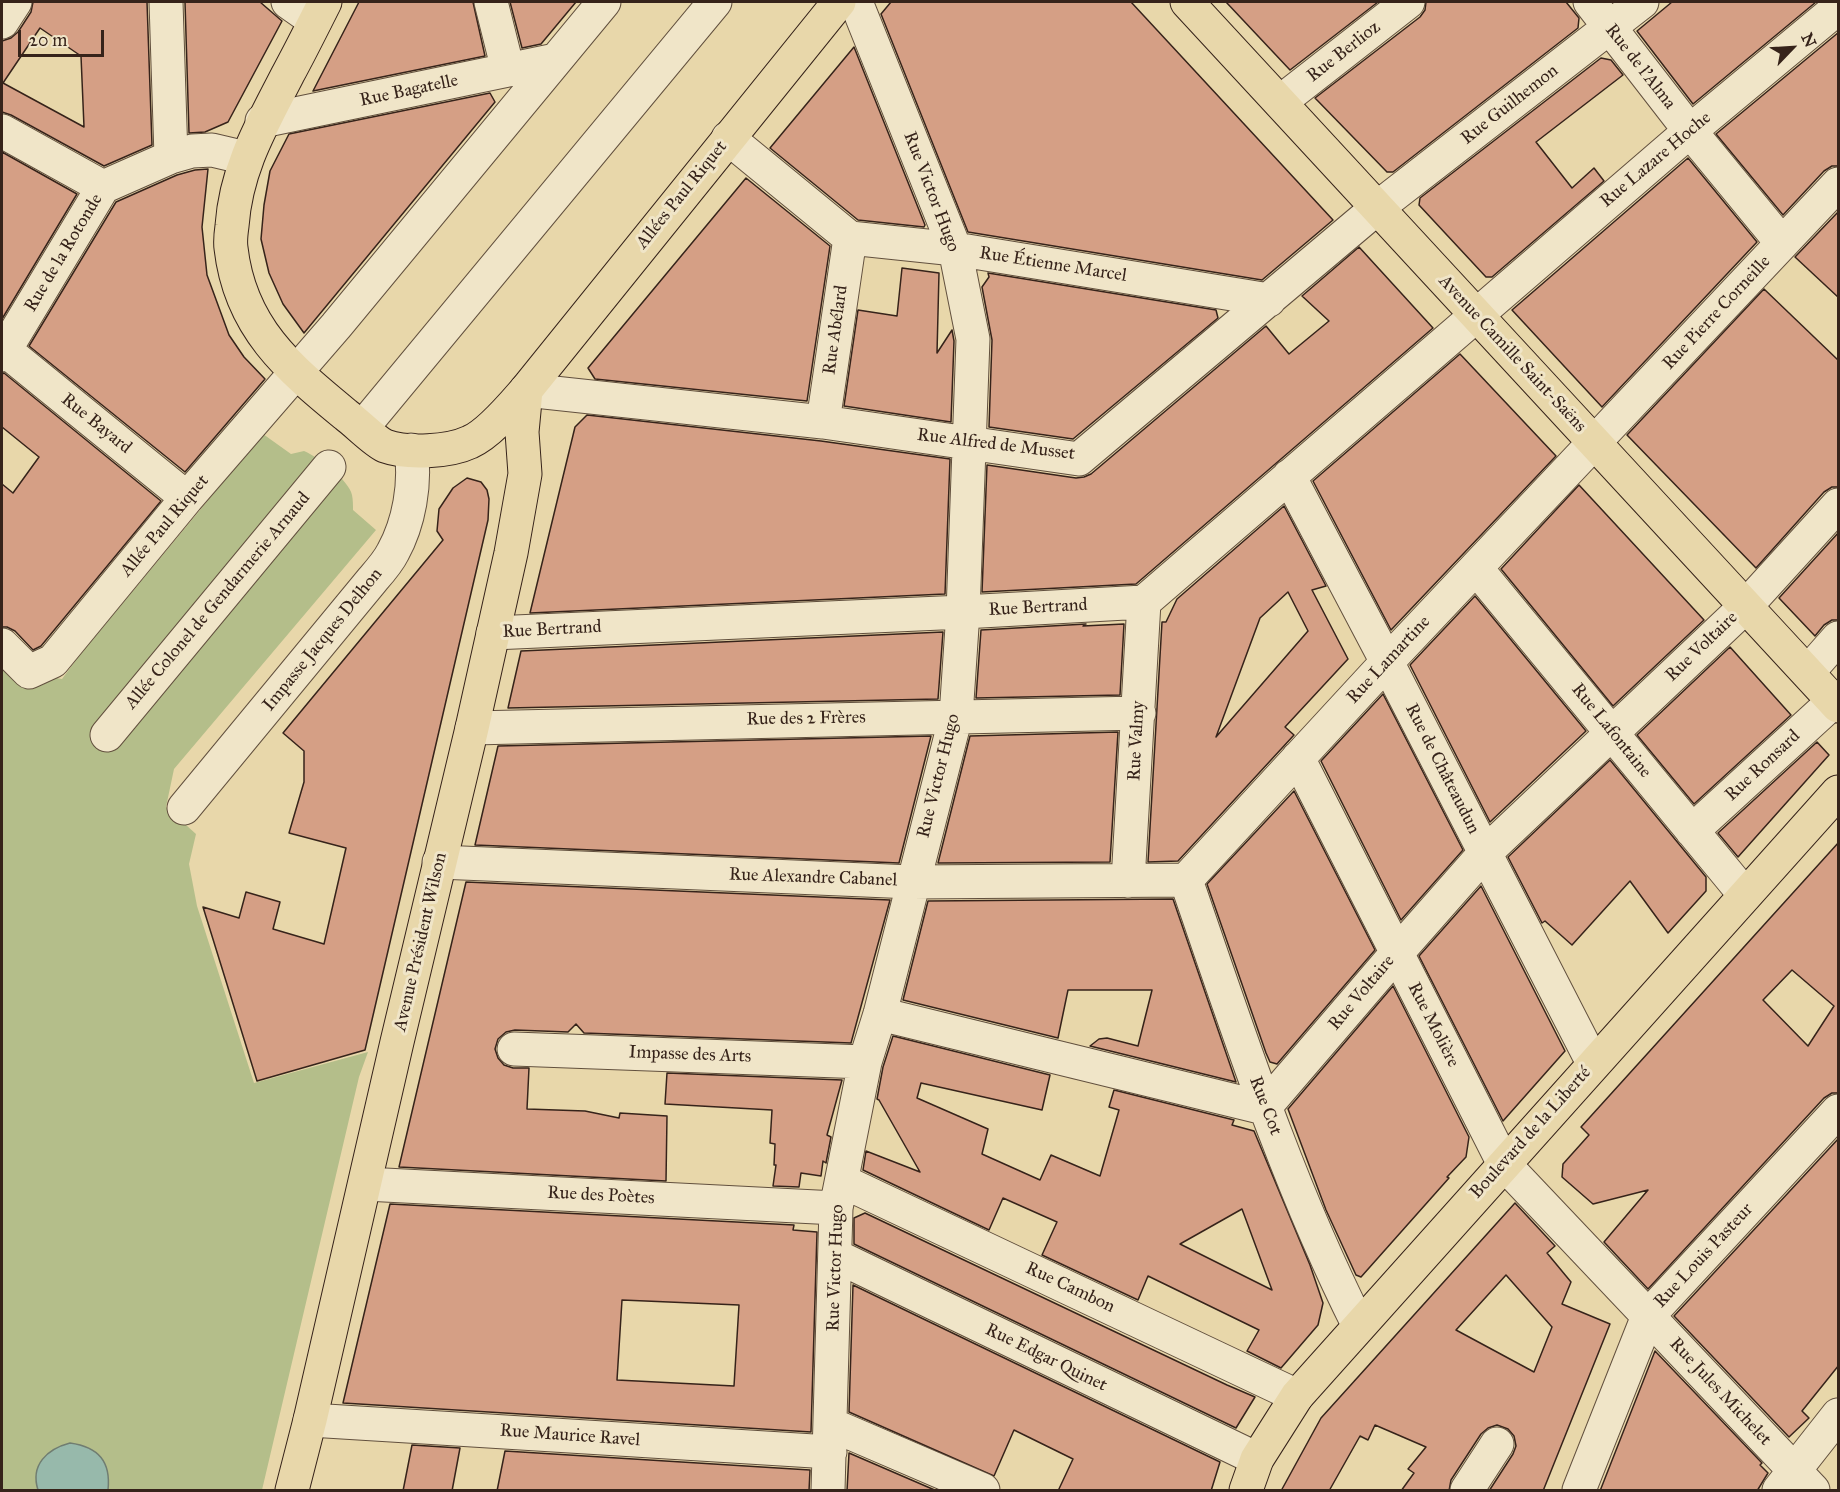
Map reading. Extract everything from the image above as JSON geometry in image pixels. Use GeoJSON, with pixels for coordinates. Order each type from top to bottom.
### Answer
{"type":"FeatureCollection","features":[{"type":"Feature","properties":{"kind":"main road","name":"Allées Paul Riquet"},"geometry":{"type":"LineString","coordinates":[[526,390],[839,2]]}},
{"type":"Feature","properties":{"kind":"main road","name":"Avenue Camille Saint-Saëns"},"geometry":{"type":"LineString","coordinates":[[1186,2],[1836,703]]}},
{"type":"Feature","properties":{"kind":"main road"},"geometry":{"type":"LineString","coordinates":[[320,11],[262,121],[246,158],[233,206],[231,247],[237,276],[250,312],[265,336],[296,373],[384,446],[411,450],[437,450],[471,442],[497,422],[526,390]]}},
{"type":"Feature","properties":{"kind":"main road","name":"Avenue Président Wilson"},"geometry":{"type":"LineString","coordinates":[[292,1491],[493,633],[525,474],[522,432],[526,390]]}},
{"type":"Feature","properties":{"kind":"main road"},"geometry":{"type":"LineString","coordinates":[[471,442],[495,448],[525,474]]}},
{"type":"Feature","properties":{"kind":"main road","name":"Boulevard de la Liberté"},"geometry":{"type":"LineString","coordinates":[[1246,1491],[1257,1459],[1297,1396],[1593,1063],[1839,792]]}},
{"type":"Feature","properties":{"kind":"street"},"geometry":{"type":"LineString","coordinates":[[2,22],[15,2]]}},
{"type":"Feature","properties":{"kind":"street"},"geometry":{"type":"LineString","coordinates":[[166,2],[171,157]]}},
{"type":"Feature","properties":{"kind":"street"},"geometry":{"type":"LineString","coordinates":[[288,2],[320,11]]}},
{"type":"Feature","properties":{"kind":"street"},"geometry":{"type":"LineString","coordinates":[[491,2],[508,70]]}},
{"type":"Feature","properties":{"kind":"street"},"geometry":{"type":"LineString","coordinates":[[556,60],[604,2]]}},
{"type":"Feature","properties":{"kind":"street"},"geometry":{"type":"LineString","coordinates":[[362,428],[715,2]]}},
{"type":"Feature","properties":{"kind":"street","name":"Rue Victor Hugo"},"geometry":{"type":"LineString","coordinates":[[828,1491],[839,1194],[865,1062],[880,1014],[956,716],[963,612],[973,339],[955,249],[856,2]]}},
{"type":"Feature","properties":{"kind":"street","name":"Rue Berlioz"},"geometry":{"type":"LineString","coordinates":[[1280,102],[1408,2]]}},
{"type":"Feature","properties":{"kind":"street","name":"Rue de l'Alma"},"geometry":{"type":"LineString","coordinates":[[1590,2],[1690,131],[1782,243]]}},
{"type":"Feature","properties":{"kind":"street","name":"Rue Guilhemon"},"geometry":{"type":"LineString","coordinates":[[1377,208],[1642,2]]}},
{"type":"Feature","properties":{"kind":"street","name":"Rue Lazare Hoche"},"geometry":{"type":"LineString","coordinates":[[1477,315],[1690,131],[1839,8]]}},
{"type":"Feature","properties":{"kind":"street","name":"Rue Bagatelle"},"geometry":{"type":"LineString","coordinates":[[262,121],[556,60]]}},
{"type":"Feature","properties":{"kind":"street","name":"Allée Paul Riquet"},"geometry":{"type":"LineString","coordinates":[[2,645],[29,672],[53,661],[187,498],[336,326],[556,60]]}},
{"type":"Feature","properties":{"kind":"street"},"geometry":{"type":"LineString","coordinates":[[2,131],[104,187]]}},
{"type":"Feature","properties":{"kind":"street"},"geometry":{"type":"LineString","coordinates":[[728,138],[850,238]]}},
{"type":"Feature","properties":{"kind":"street","name":"Rue de la Rotonde"},"geometry":{"type":"LineString","coordinates":[[3,352],[104,187],[171,157],[192,151],[212,150],[246,158]]}},
{"type":"Feature","properties":{"kind":"street","name":"Rue Pierre Corneille"},"geometry":{"type":"LineString","coordinates":[[1595,442],[1839,184]]}},
{"type":"Feature","properties":{"kind":"street","name":"Rue Alfred de Musset"},"geometry":{"type":"LineString","coordinates":[[526,390],[823,422],[1079,459],[1377,208]]}},
{"type":"Feature","properties":{"kind":"street","name":"Rue Étienne Marcel"},"geometry":{"type":"LineString","coordinates":[[850,238],[955,249],[1269,300]]}},
{"type":"Feature","properties":{"kind":"street","name":"Rue Abélard"},"geometry":{"type":"LineString","coordinates":[[823,422],[850,238]]}},
{"type":"Feature","properties":{"kind":"street"},"geometry":{"type":"LineString","coordinates":[[1144,602],[1477,315]]}},
{"type":"Feature","properties":{"kind":"street","name":"Rue Bayard"},"geometry":{"type":"LineString","coordinates":[[3,352],[187,498]]}},
{"type":"Feature","properties":{"kind":"street","name":"Rue Lamartine"},"geometry":{"type":"LineString","coordinates":[[1186,880],[1387,662],[1595,442]]}},
{"type":"Feature","properties":{"kind":"street","name":"Impasse Jacques Delhon"},"geometry":{"type":"LineString","coordinates":[[184,808],[392,554],[408,510],[413,469],[411,450]]}},
{"type":"Feature","properties":{"kind":"street","name":"Allée Colonel de Gendarmerie Arnaud"},"geometry":{"type":"LineString","coordinates":[[106,735],[329,468]]}},
{"type":"Feature","properties":{"kind":"street","name":"Rue de Châteaudun"},"geometry":{"type":"LineString","coordinates":[[1289,476],[1593,1063]]}},
{"type":"Feature","properties":{"kind":"street","name":"Rue Voltaire"},"geometry":{"type":"LineString","coordinates":[[1264,1108],[1485,853],[1746,606],[1839,505]]}},
{"type":"Feature","properties":{"kind":"street","name":"Rue Lafontaine"},"geometry":{"type":"LineString","coordinates":[[1476,568],[1745,895]]}},
{"type":"Feature","properties":{"kind":"street","name":"Rue Bertrand"},"geometry":{"type":"LineString","coordinates":[[493,633],[1144,602]]}},
{"type":"Feature","properties":{"kind":"street","name":"Rue Valmy"},"geometry":{"type":"LineString","coordinates":[[1128,881],[1144,602]]}},
{"type":"Feature","properties":{"kind":"street"},"geometry":{"type":"LineString","coordinates":[[1808,672],[1839,638]]}},
{"type":"Feature","properties":{"kind":"street","name":"Rue Ronsard"},"geometry":{"type":"LineString","coordinates":[[1692,831],[1836,703]]}},
{"type":"Feature","properties":{"kind":"street","name":"Rue des 2 Frères"},"geometry":{"type":"LineString","coordinates":[[472,728],[1139,713]]}},
{"type":"Feature","properties":{"kind":"street","name":"Rue Molière"},"geometry":{"type":"LineString","coordinates":[[1298,758],[1504,1164]]}},
{"type":"Feature","properties":{"kind":"street","name":"Rue Alexandre Cabanel"},"geometry":{"type":"LineString","coordinates":[[439,862],[912,882],[1186,880]]}},
{"type":"Feature","properties":{"kind":"street","name":"Rue Cot"},"geometry":{"type":"LineString","coordinates":[[1186,880],[1264,1108],[1343,1296],[1359,1326]]}},
{"type":"Feature","properties":{"kind":"street"},"geometry":{"type":"LineString","coordinates":[[880,1014],[1264,1108]]}},
{"type":"Feature","properties":{"kind":"street","name":"Impasse des Arts"},"geometry":{"type":"LineString","coordinates":[[514,1048],[865,1062]]}},
{"type":"Feature","properties":{"kind":"street","name":"Rue Louis Pasteur"},"geometry":{"type":"LineString","coordinates":[[1580,1491],[1648,1316],[1839,1111]]}},
{"type":"Feature","properties":{"kind":"street","name":"Rue Jules Michelet"},"geometry":{"type":"LineString","coordinates":[[1504,1164],[1648,1316],[1795,1484]]}},
{"type":"Feature","properties":{"kind":"street","name":"Rue des Poètes"},"geometry":{"type":"LineString","coordinates":[[365,1184],[839,1194]]}},
{"type":"Feature","properties":{"kind":"street","name":"Rue Cambon"},"geometry":{"type":"LineString","coordinates":[[839,1194],[1297,1396]]}},
{"type":"Feature","properties":{"kind":"street","name":"Rue Edgar Quinet"},"geometry":{"type":"LineString","coordinates":[[836,1256],[1257,1459]]}},
{"type":"Feature","properties":{"kind":"street"},"geometry":{"type":"LineString","coordinates":[[1795,1484],[1839,1415]]}},
{"type":"Feature","properties":{"kind":"street","name":"Rue Maurice Ravel"},"geometry":{"type":"LineString","coordinates":[[310,1420],[831,1439]]}},
{"type":"Feature","properties":{"kind":"street"},"geometry":{"type":"LineString","coordinates":[[831,1439],[983,1491]]}},
{"type":"Feature","properties":{"kind":"street"},"geometry":{"type":"LineString","coordinates":[[1467,1491],[1497,1444]]}},
{"type":"Feature","properties":{"kind":"green space"},"geometry":{"type":"Polygon","coordinates":[[[263,434],[291,454],[304,451],[332,470],[350,489],[353,510],[376,530],[174,769],[166,807],[196,834],[189,864],[197,906],[254,1083],[368,1052],[359,1077],[262,1490],[2,1490],[2,656],[40,675],[62,679],[263,434]]]}},
{"type":"Feature","properties":{"kind":"shaded area"},"geometry":{"type":"Polygon","coordinates":[[[70,1443],[89,1448],[101,1458],[107,1471],[108,1490],[38,1490],[36,1473],[42,1459],[54,1449],[70,1443]]]}},
{"type":"Feature","properties":{"kind":"building"},"geometry":{"type":"Polygon","coordinates":[[[33,2],[147,2],[152,145],[104,166],[2,112],[2,41],[18,32],[31,12],[33,2]],[[40,28],[3,83],[84,127],[81,56],[40,28]]]}},
{"type":"Feature","properties":{"kind":"building"},"geometry":{"type":"Polygon","coordinates":[[[185,2],[260,2],[282,21],[228,122],[205,132],[189,133],[185,2]]]}},
{"type":"Feature","properties":{"kind":"building"},"geometry":{"type":"Polygon","coordinates":[[[359,2],[473,2],[485,56],[313,91],[359,2]]]}},
{"type":"Feature","properties":{"kind":"building"},"geometry":{"type":"Polygon","coordinates":[[[510,2],[576,2],[541,44],[522,48],[510,2]]]}},
{"type":"Feature","properties":{"kind":"building"},"geometry":{"type":"Polygon","coordinates":[[[891,2],[1131,2],[1333,220],[1262,280],[968,232],[881,14],[891,2]]]}},
{"type":"Feature","properties":{"kind":"building"},"geometry":{"type":"Polygon","coordinates":[[[1226,2],[1378,2],[1290,70],[1226,2]]]}},
{"type":"Feature","properties":{"kind":"building"},"geometry":{"type":"Polygon","coordinates":[[[1426,2],[1566,2],[1579,18],[1578,28],[1393,172],[1387,172],[1315,98],[1420,17],[1425,10],[1426,2]]]}},
{"type":"Feature","properties":{"kind":"building"},"geometry":{"type":"Polygon","coordinates":[[[1672,2],[1816,2],[1693,104],[1637,31],[1672,2]]]}},
{"type":"Feature","properties":{"kind":"building"},"geometry":{"type":"Polygon","coordinates":[[[1839,32],[1839,166],[1832,166],[1824,171],[1783,215],[1716,134],[1839,32]]]}},
{"type":"Feature","properties":{"kind":"building"},"geometry":{"type":"Polygon","coordinates":[[[854,47],[924,227],[858,220],[770,148],[854,47]]]}},
{"type":"Feature","properties":{"kind":"building"},"geometry":{"type":"Polygon","coordinates":[[[1601,58],[1611,60],[1623,75],[1536,142],[1572,188],[1594,168],[1604,181],[1492,277],[1486,277],[1419,205],[1420,198],[1601,58]]]}},
{"type":"Feature","properties":{"kind":"building"},"geometry":{"type":"Polygon","coordinates":[[[490,93],[495,102],[304,333],[283,304],[269,273],[261,239],[270,171],[289,134],[490,93]]]}},
{"type":"Feature","properties":{"kind":"building"},"geometry":{"type":"Polygon","coordinates":[[[2,152],[77,194],[2,319],[2,152]]]}},
{"type":"Feature","properties":{"kind":"building"},"geometry":{"type":"Polygon","coordinates":[[[1688,158],[1757,242],[1602,407],[1512,310],[1688,158]]]}},
{"type":"Feature","properties":{"kind":"building"},"geometry":{"type":"Polygon","coordinates":[[[208,169],[202,227],[207,275],[229,335],[244,357],[265,379],[185,472],[29,346],[116,202],[177,175],[208,169]]]}},
{"type":"Feature","properties":{"kind":"building"},"geometry":{"type":"Polygon","coordinates":[[[746,178],[830,246],[807,401],[595,379],[588,368],[746,178]]]}},
{"type":"Feature","properties":{"kind":"building"},"geometry":{"type":"Polygon","coordinates":[[[1839,211],[1839,298],[1795,257],[1839,211]]]}},
{"type":"Feature","properties":{"kind":"building"},"geometry":{"type":"Polygon","coordinates":[[[1359,247],[1433,328],[1136,584],[982,592],[987,465],[1076,478],[1091,474],[1266,326],[1289,354],[1329,321],[1302,296],[1359,247]]]}},
{"type":"Feature","properties":{"kind":"building"},"geometry":{"type":"Polygon","coordinates":[[[902,268],[939,273],[937,353],[952,330],[954,341],[951,422],[844,406],[858,310],[897,316],[902,268]]]}},
{"type":"Feature","properties":{"kind":"building"},"geometry":{"type":"Polygon","coordinates":[[[988,273],[1216,310],[1218,318],[1073,439],[989,427],[992,340],[982,287],[989,277],[988,273]]]}},
{"type":"Feature","properties":{"kind":"building"},"geometry":{"type":"Polygon","coordinates":[[[1764,289],[1839,361],[1839,487],[1832,487],[1824,492],[1756,568],[1627,435],[1764,289]]]}},
{"type":"Feature","properties":{"kind":"building"},"geometry":{"type":"Polygon","coordinates":[[[1460,354],[1556,456],[1391,630],[1313,481],[1460,354]]]}},
{"type":"Feature","properties":{"kind":"building"},"geometry":{"type":"Polygon","coordinates":[[[4,373],[161,501],[41,646],[33,650],[15,631],[2,627],[2,484],[13,493],[39,457],[2,427],[2,374],[4,373]]]}},
{"type":"Feature","properties":{"kind":"building"},"geometry":{"type":"Polygon","coordinates":[[[587,415],[821,441],[950,459],[945,594],[530,613],[575,427],[587,415]]]}},
{"type":"Feature","properties":{"kind":"building"},"geometry":{"type":"Polygon","coordinates":[[[467,478],[481,482],[487,490],[488,520],[365,1050],[257,1081],[203,907],[239,918],[246,892],[280,902],[273,929],[324,944],[346,848],[289,833],[304,782],[304,751],[283,733],[443,540],[437,531],[439,509],[453,488],[467,478]]]}},
{"type":"Feature","properties":{"kind":"building"},"geometry":{"type":"Polygon","coordinates":[[[1579,485],[1704,620],[1613,706],[1501,569],[1579,485]]]}},
{"type":"Feature","properties":{"kind":"building"},"geometry":{"type":"Polygon","coordinates":[[[1284,506],[1326,586],[1312,590],[1348,659],[1285,727],[1294,735],[1178,861],[1148,862],[1162,622],[1166,622],[1177,599],[1284,506]],[[1288,592],[1260,618],[1216,737],[1308,631],[1288,592]]]}},
{"type":"Feature","properties":{"kind":"building"},"geometry":{"type":"Polygon","coordinates":[[[1839,532],[1839,620],[1832,620],[1824,625],[1815,636],[1779,598],[1839,532]]]}},
{"type":"Feature","properties":{"kind":"building"},"geometry":{"type":"Polygon","coordinates":[[[1475,596],[1586,731],[1490,822],[1410,665],[1475,596]]]}},
{"type":"Feature","properties":{"kind":"building"},"geometry":{"type":"Polygon","coordinates":[[[1086,624],[1083,626],[1124,624],[1120,695],[976,698],[981,630],[1086,624]]]}},
{"type":"Feature","properties":{"kind":"building"},"geometry":{"type":"Polygon","coordinates":[[[943,632],[938,699],[508,708],[521,651],[943,632]]]}},
{"type":"Feature","properties":{"kind":"building"},"geometry":{"type":"Polygon","coordinates":[[[1730,647],[1791,715],[1694,804],[1637,735],[1730,647]]]}},
{"type":"Feature","properties":{"kind":"building"},"geometry":{"type":"Polygon","coordinates":[[[1383,694],[1463,850],[1401,920],[1321,761],[1383,694]]]}},
{"type":"Feature","properties":{"kind":"building"},"geometry":{"type":"Polygon","coordinates":[[[1118,732],[1110,862],[938,863],[970,736],[1118,732]]]}},
{"type":"Feature","properties":{"kind":"building"},"geometry":{"type":"Polygon","coordinates":[[[931,736],[899,863],[475,845],[498,746],[931,736]]]}},
{"type":"Feature","properties":{"kind":"building"},"geometry":{"type":"Polygon","coordinates":[[[1817,742],[1829,755],[1738,857],[1718,833],[1817,742]]]}},
{"type":"Feature","properties":{"kind":"building"},"geometry":{"type":"Polygon","coordinates":[[[1610,760],[1706,877],[1706,891],[1668,933],[1630,881],[1572,945],[1545,921],[1542,923],[1508,857],[1610,760]]]}},
{"type":"Feature","properties":{"kind":"building"},"geometry":{"type":"Polygon","coordinates":[[[1294,791],[1375,950],[1277,1064],[1270,1062],[1266,1053],[1207,884],[1294,791]]]}},
{"type":"Feature","properties":{"kind":"building"},"geometry":{"type":"Polygon","coordinates":[[[1839,842],[1839,1093],[1832,1093],[1824,1098],[1648,1289],[1604,1242],[1648,1190],[1593,1204],[1562,1177],[1563,1164],[1589,1135],[1581,1127],[1839,842]],[[1792,970],[1763,1000],[1808,1046],[1834,1006],[1792,970]]]}},
{"type":"Feature","properties":{"kind":"building"},"geometry":{"type":"Polygon","coordinates":[[[466,882],[890,900],[851,1043],[584,1033],[576,1024],[568,1032],[515,1030],[506,1032],[498,1039],[495,1049],[504,1065],[513,1068],[529,1068],[527,1109],[585,1111],[619,1118],[620,1113],[667,1116],[666,1181],[399,1167],[466,882]]]}},
{"type":"Feature","properties":{"kind":"building"},"geometry":{"type":"Polygon","coordinates":[[[1481,886],[1565,1051],[1503,1121],[1419,956],[1481,886]]]}},
{"type":"Feature","properties":{"kind":"building"},"geometry":{"type":"Polygon","coordinates":[[[1173,899],[1236,1082],[1090,1046],[1099,1039],[1107,1038],[1138,1046],[1152,990],[1068,990],[1058,1038],[903,1000],[928,901],[1173,899]]]}},
{"type":"Feature","properties":{"kind":"building"},"geometry":{"type":"Polygon","coordinates":[[[1393,986],[1469,1137],[1466,1157],[1361,1277],[1356,1275],[1326,1210],[1288,1109],[1393,986]]]}},
{"type":"Feature","properties":{"kind":"building"},"geometry":{"type":"Polygon","coordinates":[[[893,1036],[1050,1075],[1042,1110],[921,1083],[917,1098],[988,1129],[982,1154],[1040,1180],[1051,1155],[1100,1176],[1119,1110],[1109,1107],[1114,1090],[1234,1120],[1232,1125],[1254,1131],[1310,1265],[1323,1303],[1318,1325],[1281,1368],[1247,1351],[1259,1330],[1148,1276],[1138,1300],[1042,1255],[1057,1222],[1003,1198],[989,1230],[863,1170],[866,1151],[920,1172],[877,1099],[883,1067],[893,1036]],[[1242,1209],[1180,1244],[1272,1290],[1242,1209]]]}},
{"type":"Feature","properties":{"kind":"building"},"geometry":{"type":"Polygon","coordinates":[[[667,1073],[842,1080],[827,1135],[831,1137],[821,1176],[801,1173],[799,1187],[773,1186],[776,1165],[774,1165],[775,1144],[770,1143],[772,1110],[665,1104],[667,1073]]]}},
{"type":"Feature","properties":{"kind":"building"},"geometry":{"type":"Polygon","coordinates":[[[1839,1138],[1839,1365],[1802,1411],[1809,1418],[1789,1437],[1674,1316],[1839,1138]]]}},
{"type":"Feature","properties":{"kind":"building"},"geometry":{"type":"Polygon","coordinates":[[[1515,1203],[1555,1246],[1547,1253],[1571,1282],[1562,1304],[1610,1324],[1543,1491],[1489,1491],[1516,1446],[1514,1436],[1508,1429],[1497,1425],[1481,1434],[1451,1480],[1449,1491],[1401,1491],[1414,1473],[1408,1469],[1426,1447],[1375,1425],[1368,1440],[1360,1436],[1329,1491],[1281,1491],[1321,1418],[1515,1203]],[[1506,1275],[1456,1330],[1534,1372],[1552,1327],[1506,1275]]]}},
{"type":"Feature","properties":{"kind":"building"},"geometry":{"type":"Polygon","coordinates":[[[390,1204],[794,1225],[793,1230],[817,1232],[811,1432],[343,1403],[390,1204]],[[622,1300],[617,1380],[734,1386],[739,1305],[622,1300]]]}},
{"type":"Feature","properties":{"kind":"building"},"geometry":{"type":"Polygon","coordinates":[[[865,1213],[1255,1397],[1236,1428],[854,1244],[854,1218],[865,1213]]]}},
{"type":"Feature","properties":{"kind":"building"},"geometry":{"type":"Polygon","coordinates":[[[853,1285],[1220,1462],[1211,1491],[1058,1491],[1073,1459],[1014,1430],[994,1476],[849,1412],[853,1285]]]}},
{"type":"Feature","properties":{"kind":"building"},"geometry":{"type":"Polygon","coordinates":[[[1655,1351],[1762,1463],[1760,1465],[1768,1473],[1757,1491],[1600,1491],[1655,1351]]]}},
{"type":"Feature","properties":{"kind":"building"},"geometry":{"type":"Polygon","coordinates":[[[412,1445],[460,1448],[452,1491],[403,1491],[412,1445]]]}},
{"type":"Feature","properties":{"kind":"building"},"geometry":{"type":"Polygon","coordinates":[[[505,1451],[810,1470],[809,1491],[497,1491],[505,1451]]]}},
{"type":"Feature","properties":{"kind":"building"},"geometry":{"type":"Polygon","coordinates":[[[849,1453],[937,1491],[847,1491],[849,1453]]]}}]}
